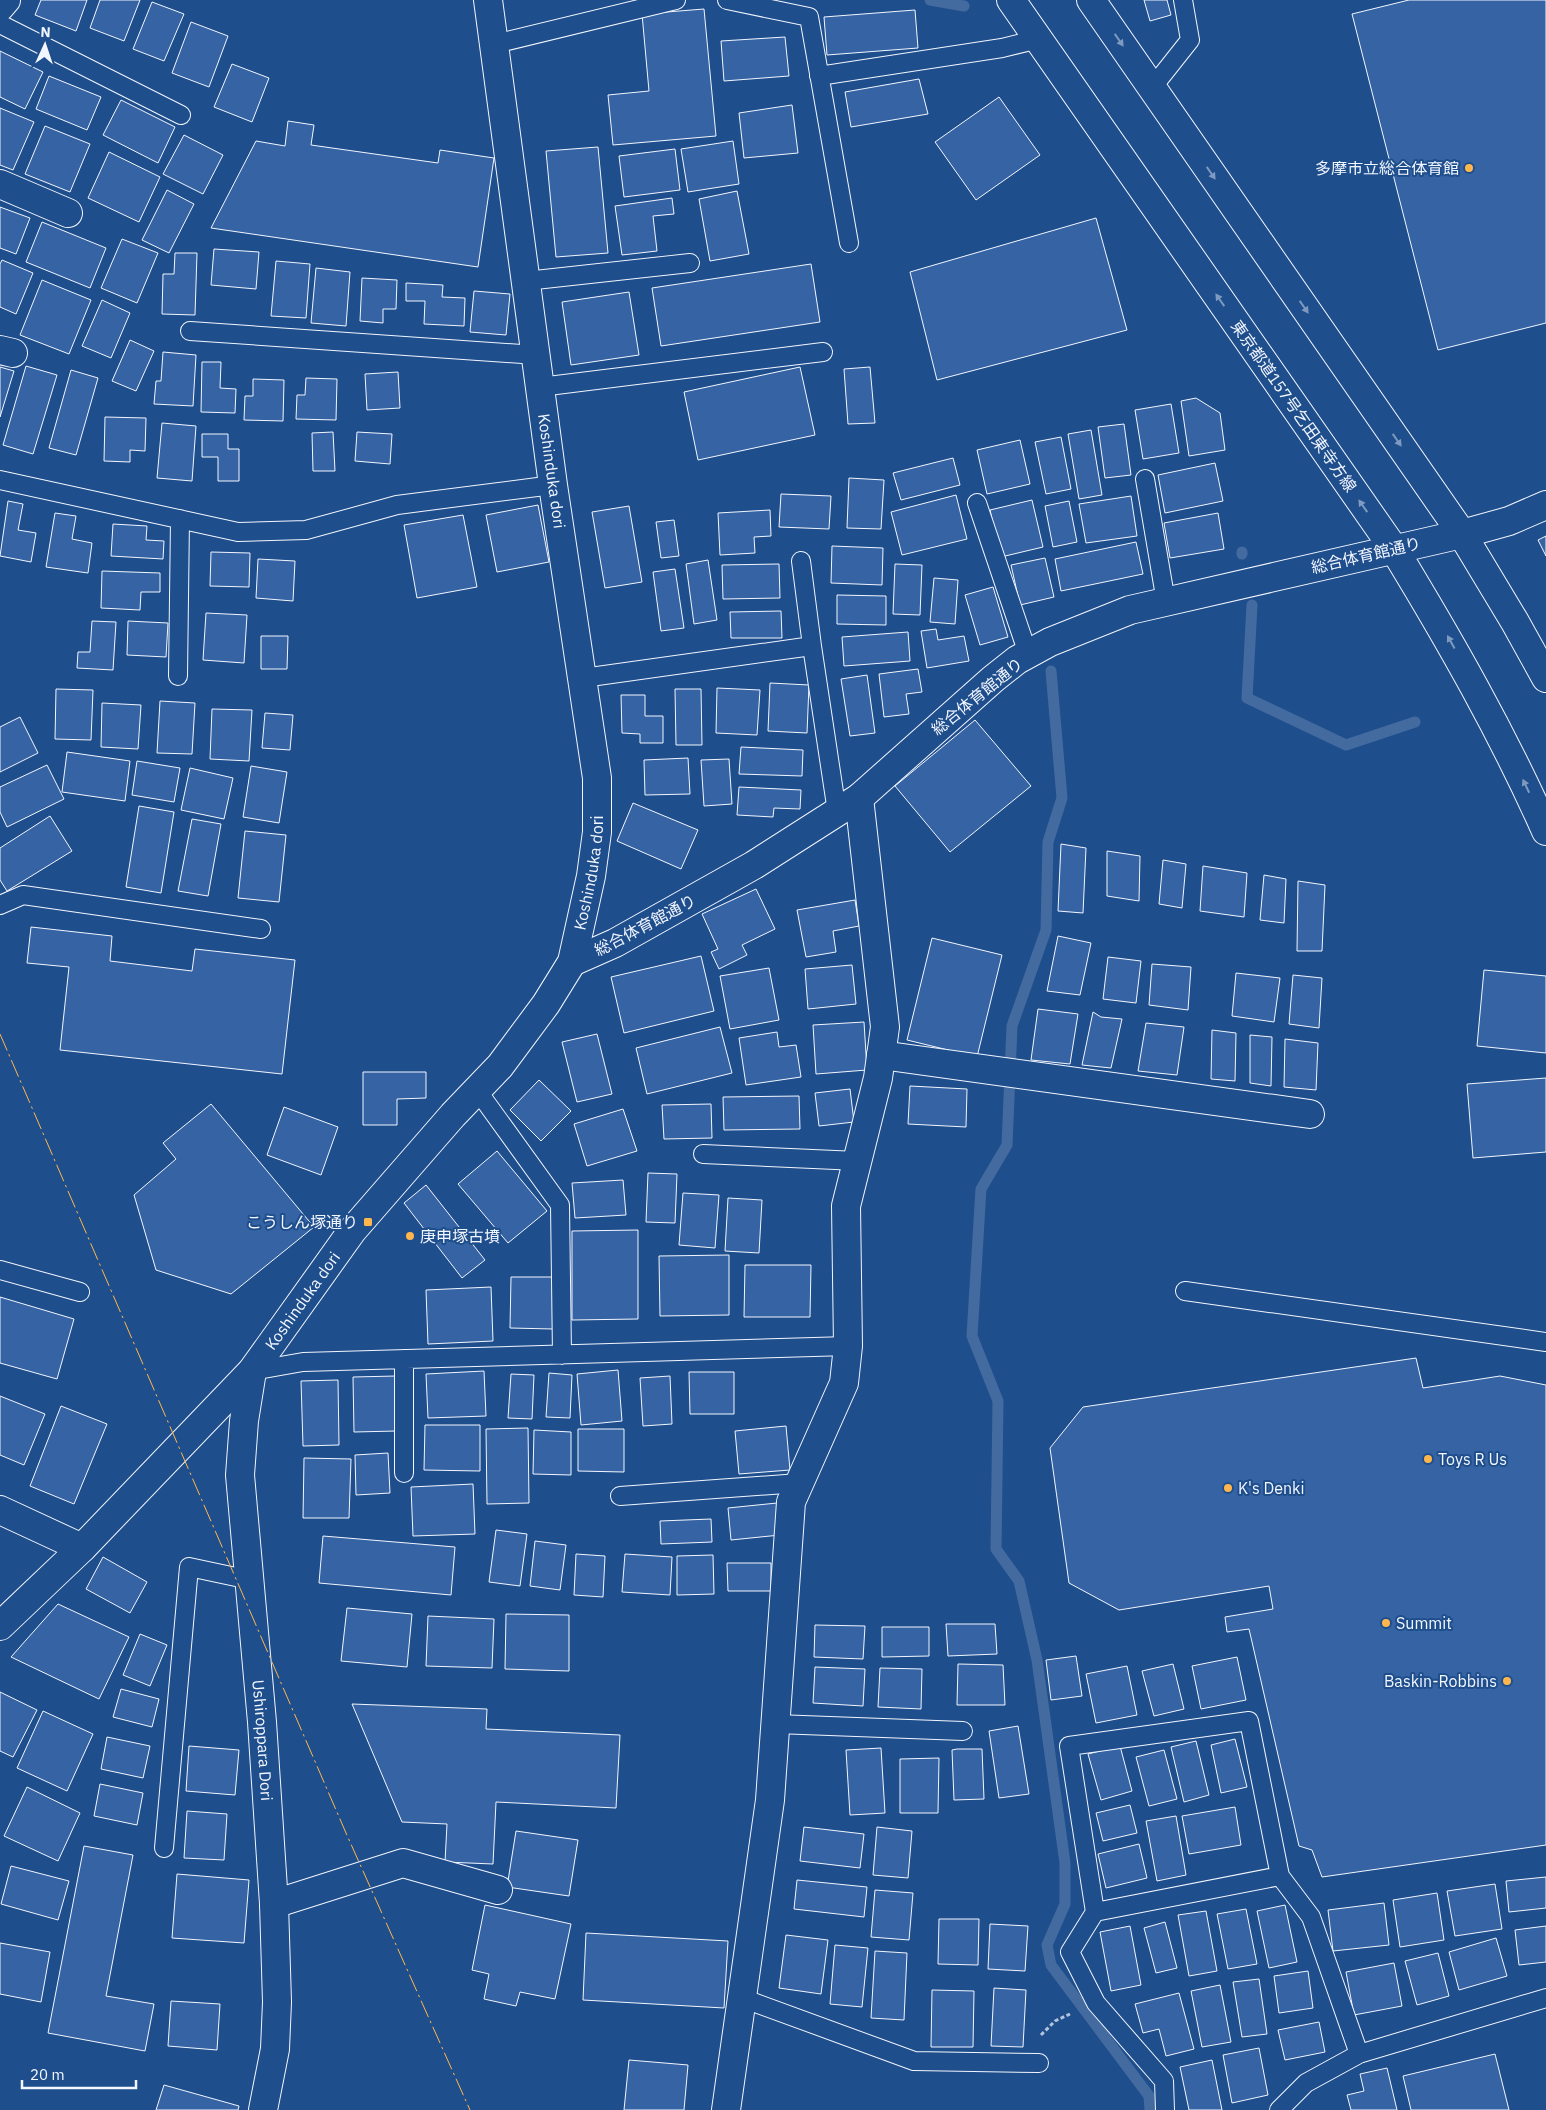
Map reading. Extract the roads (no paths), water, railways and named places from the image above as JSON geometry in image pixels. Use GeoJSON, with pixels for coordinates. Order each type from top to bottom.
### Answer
{"type":"FeatureCollection","features":[{"type":"Feature","properties":{"kind":"street"},"geometry":{"type":"LineString","coordinates":[[0,7],[6,0]]}},
{"type":"Feature","properties":{"kind":"street","name":"Koshinduka dori"},"geometry":{"type":"LineString","coordinates":[[0,1626],[82,1548],[252,1371],[352,1231],[500,1066],[546,1004],[572,962],[591,876],[597,832],[597,778],[553,485],[488,0]]}},
{"type":"Feature","properties":{"kind":"street","name":"東京都道157号乞田東寺方線"},"geometry":{"type":"LineString","coordinates":[[1011,0],[1394,549],[1448,638],[1500,732],[1546,831]]}},
{"type":"Feature","properties":{"kind":"street"},"geometry":{"type":"LineString","coordinates":[[1091,0],[1462,534],[1546,678]]}},
{"type":"Feature","properties":{"kind":"street"},"geometry":{"type":"LineString","coordinates":[[0,184],[68,213]]}},
{"type":"Feature","properties":{"kind":"street","name":"総合体育館通り"},"geometry":{"type":"LineString","coordinates":[[572,962],[614,943],[746,870],[848,805],[993,679],[1028,654],[1050,642],[1130,610],[1462,534],[1509,521],[1546,506]]}},
{"type":"Feature","properties":{"kind":"street"},"geometry":{"type":"LineString","coordinates":[[726,2110],[770,1800],[791,1502],[844,1383],[848,1346],[846,1206],[878,1078],[885,1027],[848,805]]}},
{"type":"Feature","properties":{"kind":"street"},"geometry":{"type":"LineString","coordinates":[[881,1055],[1310,1114]]}},
{"type":"Feature","properties":{"kind":"street","name":"Ushiroppara Dori"},"geometry":{"type":"LineString","coordinates":[[252,1371],[244,1421],[240,1474],[250,1580],[274,1904],[276,2002],[275,2049],[263,2110]]}},
{"type":"Feature","properties":{"kind":"street"},"geometry":{"type":"LineString","coordinates":[[0,1510],[82,1548]]}},
{"type":"Feature","properties":{"kind":"street"},"geometry":{"type":"LineString","coordinates":[[274,1904],[403,1863],[498,1890]]}},
{"type":"Feature","properties":{"kind":"lane"},"geometry":{"type":"LineString","coordinates":[[495,44],[676,0]]}},
{"type":"Feature","properties":{"kind":"lane"},"geometry":{"type":"LineString","coordinates":[[727,0],[809,17],[849,242]]}},
{"type":"Feature","properties":{"kind":"lane"},"geometry":{"type":"LineString","coordinates":[[1152,88],[1190,40],[1183,0]]}},
{"type":"Feature","properties":{"kind":"lane"},"geometry":{"type":"LineString","coordinates":[[0,24],[181,115]]}},
{"type":"Feature","properties":{"kind":"lane"},"geometry":{"type":"LineString","coordinates":[[819,76],[1002,48],[1039,40]]}},
{"type":"Feature","properties":{"kind":"lane"},"geometry":{"type":"LineString","coordinates":[[526,281],[690,263]]}},
{"type":"Feature","properties":{"kind":"lane"},"geometry":{"type":"LineString","coordinates":[[190,331],[536,355]]}},
{"type":"Feature","properties":{"kind":"lane"},"geometry":{"type":"LineString","coordinates":[[540,387],[824,352]]}},
{"type":"Feature","properties":{"kind":"lane"},"geometry":{"type":"LineString","coordinates":[[1145,479],[1166,602]]}},
{"type":"Feature","properties":{"kind":"lane"},"geometry":{"type":"LineString","coordinates":[[0,480],[238,532],[306,530],[397,505],[553,485]]}},
{"type":"Feature","properties":{"kind":"lane"},"geometry":{"type":"LineString","coordinates":[[977,503],[1028,654]]}},
{"type":"Feature","properties":{"kind":"lane"},"geometry":{"type":"LineString","coordinates":[[178,676],[180,519]]}},
{"type":"Feature","properties":{"kind":"lane"},"geometry":{"type":"LineString","coordinates":[[801,561],[812,646],[848,805]]}},
{"type":"Feature","properties":{"kind":"lane"},"geometry":{"type":"LineString","coordinates":[[583,678],[812,646]]}},
{"type":"Feature","properties":{"kind":"lane"},"geometry":{"type":"LineString","coordinates":[[0,904],[23,895],[261,929]]}},
{"type":"Feature","properties":{"kind":"lane"},"geometry":{"type":"LineString","coordinates":[[478,1090],[560,1206],[562,1354]]}},
{"type":"Feature","properties":{"kind":"lane"},"geometry":{"type":"LineString","coordinates":[[703,1154],[858,1161]]}},
{"type":"Feature","properties":{"kind":"lane"},"geometry":{"type":"LineString","coordinates":[[0,1270],[80,1292]]}},
{"type":"Feature","properties":{"kind":"lane"},"geometry":{"type":"LineString","coordinates":[[1185,1291],[1546,1342]]}},
{"type":"Feature","properties":{"kind":"lane"},"geometry":{"type":"LineString","coordinates":[[252,1371],[303,1362],[848,1346]]}},
{"type":"Feature","properties":{"kind":"lane"},"geometry":{"type":"LineString","coordinates":[[404,1359],[404,1473]]}},
{"type":"Feature","properties":{"kind":"lane"},"geometry":{"type":"LineString","coordinates":[[620,1496],[799,1483]]}},
{"type":"Feature","properties":{"kind":"lane"},"geometry":{"type":"LineString","coordinates":[[164,1848],[189,1567],[250,1580]]}},
{"type":"Feature","properties":{"kind":"lane"},"geometry":{"type":"LineString","coordinates":[[1165,2110],[1164,2081],[1096,2003],[1070,1952],[1095,1912],[1069,1746],[1249,1721],[1280,1876],[1311,1917],[1359,2054]]}},
{"type":"Feature","properties":{"kind":"lane"},"geometry":{"type":"LineString","coordinates":[[776,1724],[963,1731]]}},
{"type":"Feature","properties":{"kind":"lane"},"geometry":{"type":"LineString","coordinates":[[1095,1912],[1280,1876]]}},
{"type":"Feature","properties":{"kind":"lane"},"geometry":{"type":"LineString","coordinates":[[742,1998],[914,2061],[1039,2063]]}},
{"type":"Feature","properties":{"kind":"lane"},"geometry":{"type":"LineString","coordinates":[[1279,2110],[1306,2082],[1359,2054],[1546,1998]]}},
{"type":"Feature","properties":{"kind":"waterway"},"geometry":{"type":"LineString","coordinates":[[930,0],[964,6]]}},
{"type":"Feature","properties":{"kind":"waterway"},"geometry":{"type":"LineString","coordinates":[[1252,605],[1247,698],[1346,745],[1415,722]]}},
{"type":"Feature","properties":{"kind":"waterway"},"geometry":{"type":"LineString","coordinates":[[1051,671],[1062,798],[1048,842],[1046,930],[1012,1026],[1007,1145],[981,1189],[972,1336],[998,1401],[996,1549],[1019,1581],[1037,1660],[1065,1863],[1065,1904],[1047,1945],[1051,1965],[1149,2096],[1150,2110]]}},
{"type":"Feature","properties":{"kind":"place","name":"多摩市立総合体育館"},"geometry":{"type":"Point","coordinates":[1469,168]}},
{"type":"Feature","properties":{"kind":"place","name":"こうしん塚通り"},"geometry":{"type":"Point","coordinates":[368,1222]}},
{"type":"Feature","properties":{"kind":"place","name":"庚申塚古墳"},"geometry":{"type":"Point","coordinates":[410,1236]}},
{"type":"Feature","properties":{"kind":"place","name":"Toys R Us"},"geometry":{"type":"Point","coordinates":[1428,1459]}},
{"type":"Feature","properties":{"kind":"place","name":"K's Denki"},"geometry":{"type":"Point","coordinates":[1228,1488]}},
{"type":"Feature","properties":{"kind":"place","name":"Summit"},"geometry":{"type":"Point","coordinates":[1386,1623]}},
{"type":"Feature","properties":{"kind":"place","name":"Baskin-Robbins"},"geometry":{"type":"Point","coordinates":[1507,1681]}}]}
